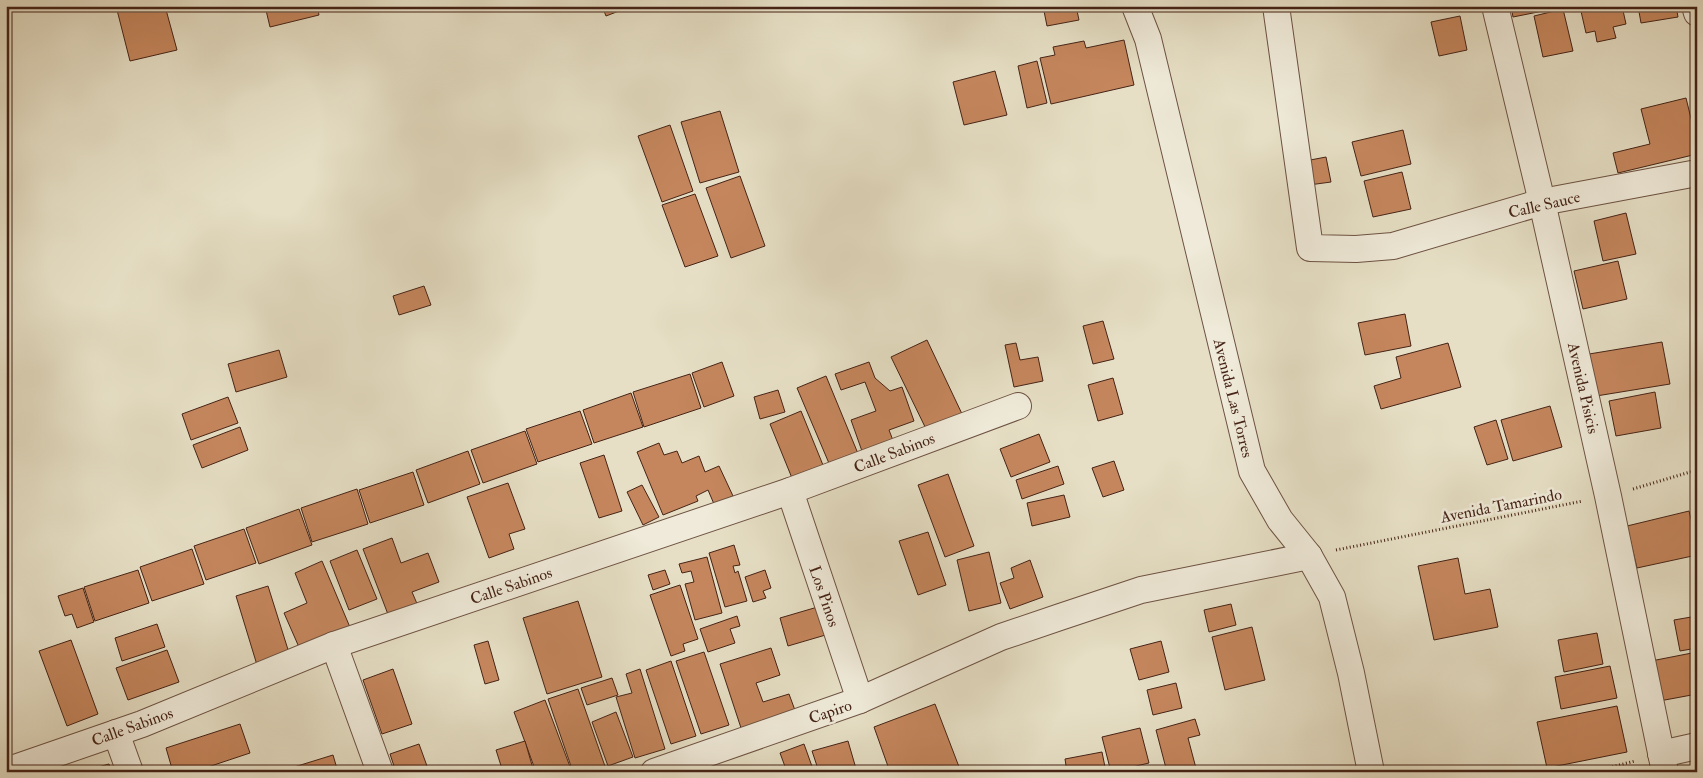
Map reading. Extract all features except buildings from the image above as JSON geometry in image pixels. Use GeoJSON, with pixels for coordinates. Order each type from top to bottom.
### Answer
{"type":"FeatureCollection","features":[{"type":"Feature","properties":{"kind":"street","name":"Avenida Las Torres"},"geometry":{"type":"LineString","coordinates":[[1135,6],[1148,39],[1252,471],[1280,520],[1309,556],[1332,597],[1351,673],[1372,772]]}},
{"type":"Feature","properties":{"kind":"street","name":"Calle Sauce"},"geometry":{"type":"LineString","coordinates":[[1276,6],[1310,248],[1356,249],[1393,246],[1542,202],[1697,173]]}},
{"type":"Feature","properties":{"kind":"street","name":"Avenida Pisicis"},"geometry":{"type":"LineString","coordinates":[[1495,6],[1542,202],[1608,496],[1663,763]]}},
{"type":"Feature","properties":{"kind":"street"},"geometry":{"type":"LineString","coordinates":[[1695,6],[1697,13]]}},
{"type":"Feature","properties":{"kind":"street","name":"Calle Sabinos"},"geometry":{"type":"LineString","coordinates":[[6,771],[142,724],[334,645],[790,491],[1018,406]]}},
{"type":"Feature","properties":{"kind":"street","name":"Los Pinos"},"geometry":{"type":"LineString","coordinates":[[790,491],[860,700]]}},
{"type":"Feature","properties":{"kind":"street","name":"Capiro"},"geometry":{"type":"LineString","coordinates":[[654,772],[860,700],[1001,637],[1141,590],[1309,556]]}},
{"type":"Feature","properties":{"kind":"street"},"geometry":{"type":"LineString","coordinates":[[334,645],[380,772]]}},
{"type":"Feature","properties":{"kind":"street"},"geometry":{"type":"LineString","coordinates":[[116,733],[130,772]]}},
{"type":"Feature","properties":{"kind":"street"},"geometry":{"type":"LineString","coordinates":[[1663,763],[1697,746]]}},
{"type":"Feature","properties":{"kind":"path","name":"Avenida Tamarindo"},"geometry":{"type":"LineString","coordinates":[[1309,556],[1608,496],[1697,470]]}},
{"type":"Feature","properties":{"kind":"path"},"geometry":{"type":"LineString","coordinates":[[1592,772],[1663,763]]}}]}
